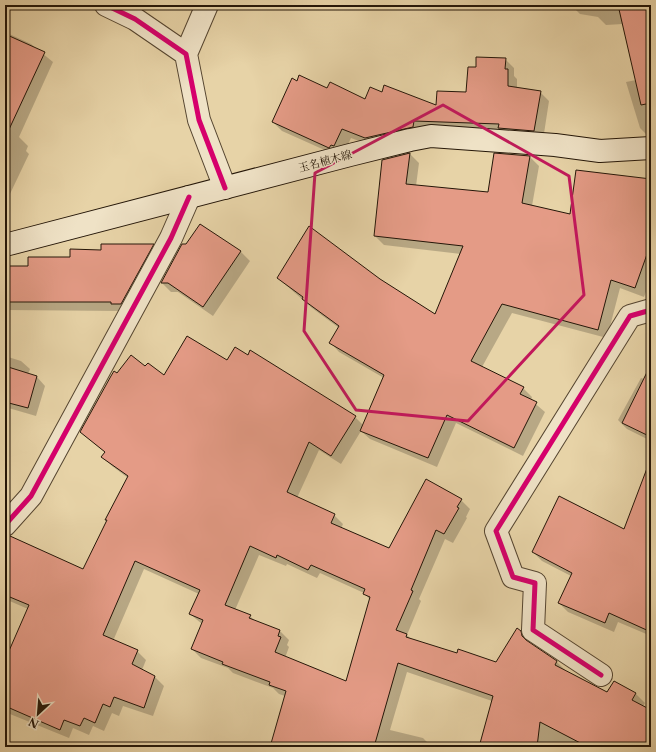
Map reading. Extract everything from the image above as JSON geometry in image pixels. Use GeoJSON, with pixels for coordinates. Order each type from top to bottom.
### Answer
{"type":"FeatureCollection","features":[{"type":"Feature","properties":{"kind":"street"},"geometry":{"type":"LineString","coordinates":[[106,5],[135,19],[186,54]]}},
{"type":"Feature","properties":{"kind":"street"},"geometry":{"type":"LineString","coordinates":[[207,5],[186,54],[199,120],[226,188]]}},
{"type":"Feature","properties":{"kind":"street","name":"玉名植木線"},"geometry":{"type":"LineString","coordinates":[[5,245],[410,140],[431,136],[555,145],[600,151],[651,148]]}},
{"type":"Feature","properties":{"kind":"street"},"geometry":{"type":"LineString","coordinates":[[5,525],[31,496],[171,238],[189,197]]}},
{"type":"Feature","properties":{"kind":"street"},"geometry":{"type":"LineString","coordinates":[[601,675],[533,630],[535,583],[513,577],[496,531],[630,316],[651,310]]}},
{"type":"Feature","properties":{"kind":"highlighted area"},"geometry":{"type":"Polygon","coordinates":[[[443,105],[569,176],[584,295],[468,421],[356,410],[304,331],[315,173],[443,105]]]}},
{"type":"Feature","properties":{"kind":"building"},"geometry":{"type":"Polygon","coordinates":[[[618,5],[651,5],[651,103],[641,105],[618,5]]]}},
{"type":"Feature","properties":{"kind":"building"},"geometry":{"type":"Polygon","coordinates":[[[5,34],[45,52],[5,138],[5,34]]]}},
{"type":"Feature","properties":{"kind":"building"},"geometry":{"type":"Polygon","coordinates":[[[476,57],[506,58],[505,69],[508,69],[508,86],[541,91],[534,131],[498,128],[499,124],[414,121],[413,127],[365,138],[342,129],[334,146],[331,145],[329,148],[272,122],[292,78],[297,81],[299,75],[327,88],[330,82],[365,99],[370,87],[382,92],[384,85],[436,105],[437,91],[466,92],[468,67],[476,67],[476,57]]]}},
{"type":"Feature","properties":{"kind":"building"},"geometry":{"type":"Polygon","coordinates":[[[410,153],[406,184],[488,192],[494,153],[530,156],[522,203],[570,214],[576,170],[651,179],[651,243],[635,288],[611,280],[598,330],[502,304],[471,361],[524,387],[520,394],[537,402],[514,448],[447,415],[428,458],[360,431],[384,375],[329,343],[339,326],[302,299],[303,297],[277,278],[309,226],[380,279],[435,314],[463,246],[374,236],[382,160],[410,153]]]}},
{"type":"Feature","properties":{"kind":"building"},"geometry":{"type":"Polygon","coordinates":[[[200,224],[241,251],[203,307],[168,283],[161,283],[182,244],[186,244],[200,224]]]}},
{"type":"Feature","properties":{"kind":"building"},"geometry":{"type":"Polygon","coordinates":[[[101,244],[154,244],[121,304],[111,304],[111,302],[5,302],[5,266],[28,266],[28,257],[70,257],[70,249],[101,250],[101,244]]]}},
{"type":"Feature","properties":{"kind":"building"},"geometry":{"type":"Polygon","coordinates":[[[187,336],[227,360],[235,347],[248,355],[250,350],[356,416],[331,456],[309,442],[287,492],[335,514],[331,523],[389,548],[426,479],[462,499],[457,507],[459,508],[444,534],[436,530],[411,590],[413,591],[396,630],[407,634],[406,637],[457,653],[458,649],[496,662],[517,628],[521,631],[522,636],[526,640],[557,661],[555,665],[607,692],[614,681],[636,693],[632,700],[651,710],[651,747],[588,747],[540,722],[537,747],[479,747],[493,696],[398,663],[374,747],[270,747],[286,691],[269,685],[270,682],[222,664],[223,662],[191,649],[203,620],[189,614],[200,590],[135,561],[103,635],[138,650],[132,664],[155,676],[144,708],[114,697],[110,707],[103,704],[95,723],[84,718],[80,726],[64,720],[60,730],[5,706],[5,660],[29,605],[5,595],[5,537],[10,536],[83,569],[107,520],[105,520],[128,476],[101,457],[105,452],[80,432],[114,371],[117,373],[131,355],[145,366],[148,363],[164,375],[187,336]],[[250,546],[225,605],[251,615],[249,618],[280,630],[278,636],[281,637],[275,652],[346,681],[370,597],[363,594],[365,589],[311,565],[308,570],[277,555],[276,558],[250,546]]]}},
{"type":"Feature","properties":{"kind":"building"},"geometry":{"type":"Polygon","coordinates":[[[651,364],[651,437],[622,423],[651,364]]]}},
{"type":"Feature","properties":{"kind":"building"},"geometry":{"type":"Polygon","coordinates":[[[5,366],[37,376],[28,408],[5,402],[5,366]]]}},
{"type":"Feature","properties":{"kind":"building"},"geometry":{"type":"Polygon","coordinates":[[[649,463],[651,463],[651,632],[609,613],[605,623],[558,603],[572,573],[532,552],[559,496],[624,529],[649,463]]]}},
{"type":"Feature","properties":{"kind":"cycle path"},"geometry":{"type":"LineString","coordinates":[[106,5],[135,19],[186,54],[199,120],[225,188]]}},
{"type":"Feature","properties":{"kind":"cycle path"},"geometry":{"type":"LineString","coordinates":[[5,525],[31,496],[171,238],[189,197]]}},
{"type":"Feature","properties":{"kind":"cycle path"},"geometry":{"type":"LineString","coordinates":[[601,675],[533,630],[535,583],[513,577],[496,531],[630,316],[651,310]]}}]}
